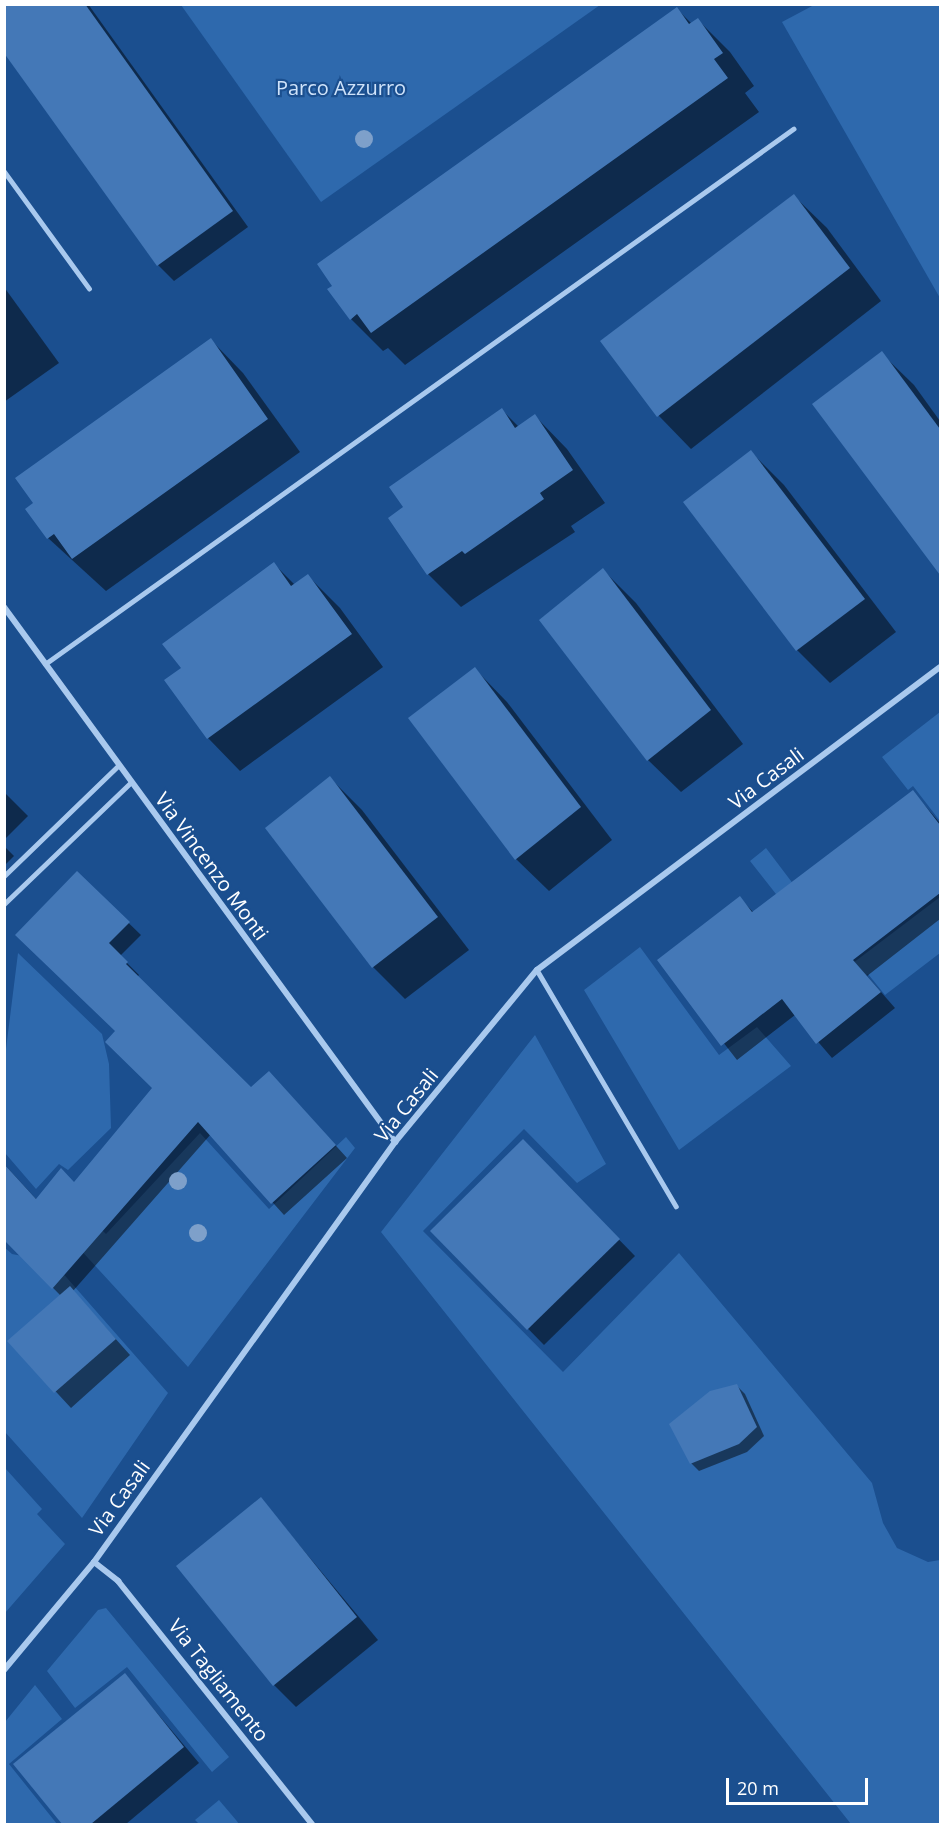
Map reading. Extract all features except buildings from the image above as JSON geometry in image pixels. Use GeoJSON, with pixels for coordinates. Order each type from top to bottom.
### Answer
{"type":"FeatureCollection","features":[{"type":"Feature","properties":{"kind":"street","name":"Via Vincenzo Monti"},"geometry":{"type":"LineString","coordinates":[[4,607],[130,783],[395,1142]]}},
{"type":"Feature","properties":{"kind":"street","name":"Via Casali"},"geometry":{"type":"LineString","coordinates":[[4,1670],[94,1562],[395,1142],[537,970],[940,667]]}},
{"type":"Feature","properties":{"kind":"street","name":"Via Tagliamento"},"geometry":{"type":"LineString","coordinates":[[94,1562],[118,1581],[312,1824]]}},
{"type":"Feature","properties":{"kind":"lane"},"geometry":{"type":"LineString","coordinates":[[45,664],[793,129]]}},
{"type":"Feature","properties":{"kind":"lane"},"geometry":{"type":"LineString","coordinates":[[4,171],[89,288]]}},
{"type":"Feature","properties":{"kind":"lane"},"geometry":{"type":"LineString","coordinates":[[4,876],[118,766]]}},
{"type":"Feature","properties":{"kind":"lane"},"geometry":{"type":"LineString","coordinates":[[4,904],[130,783]]}},
{"type":"Feature","properties":{"kind":"lane"},"geometry":{"type":"LineString","coordinates":[[537,970],[676,1206]]}},
{"type":"Feature","properties":{"kind":"green space","name":"Parco Azzurro"},"geometry":{"type":"Polygon","coordinates":[[[181,5],[600,5],[321,202],[181,5]]]}},
{"type":"Feature","properties":{"kind":"green space"},"geometry":{"type":"Polygon","coordinates":[[[814,5],[940,5],[940,298],[782,22],[814,5]]]}},
{"type":"Feature","properties":{"kind":"green space"},"geometry":{"type":"Polygon","coordinates":[[[940,712],[940,821],[913,786],[908,790],[882,757],[940,712]]]}},
{"type":"Feature","properties":{"kind":"green space"},"geometry":{"type":"Polygon","coordinates":[[[766,848],[853,963],[940,897],[940,953],[885,995],[868,974],[850,988],[750,861],[766,848]]]}},
{"type":"Feature","properties":{"kind":"green space"},"geometry":{"type":"Polygon","coordinates":[[[640,947],[719,1055],[757,1027],[791,1066],[679,1150],[584,990],[640,947]]]}},
{"type":"Feature","properties":{"kind":"green space"},"geometry":{"type":"Polygon","coordinates":[[[18,953],[102,1034],[109,1064],[111,1128],[68,1170],[59,1164],[36,1189],[5,1153],[5,1057],[18,953]]]}},
{"type":"Feature","properties":{"kind":"green space"},"geometry":{"type":"Polygon","coordinates":[[[535,1035],[606,1164],[577,1183],[524,1129],[423,1231],[563,1372],[679,1253],[872,1483],[883,1523],[897,1548],[928,1562],[940,1560],[940,1824],[851,1824],[381,1232],[535,1035]]]}},
{"type":"Feature","properties":{"kind":"green space"},"geometry":{"type":"Polygon","coordinates":[[[200,1133],[269,1209],[346,1137],[355,1148],[188,1367],[77,1246],[95,1223],[106,1234],[200,1133]]]}},
{"type":"Feature","properties":{"kind":"green space"},"geometry":{"type":"Polygon","coordinates":[[[4,1247],[12,1254],[53,1262],[168,1393],[82,1518],[5,1432],[4,1247]]]}},
{"type":"Feature","properties":{"kind":"green space"},"geometry":{"type":"Polygon","coordinates":[[[5,1468],[42,1509],[37,1514],[65,1544],[5,1613],[5,1468]]]}},
{"type":"Feature","properties":{"kind":"green space"},"geometry":{"type":"Polygon","coordinates":[[[106,1608],[229,1757],[212,1772],[127,1667],[75,1708],[47,1671],[98,1610],[106,1608]]]}},
{"type":"Feature","properties":{"kind":"green space"},"geometry":{"type":"Polygon","coordinates":[[[35,1685],[62,1719],[9,1764],[57,1824],[5,1824],[5,1722],[35,1685]]]}},
{"type":"Feature","properties":{"kind":"green space"},"geometry":{"type":"Polygon","coordinates":[[[219,1800],[239,1824],[199,1824],[195,1820],[219,1800]]]}}]}
